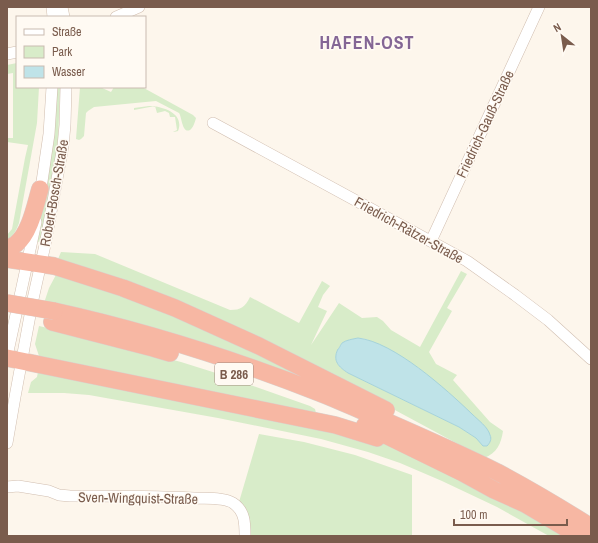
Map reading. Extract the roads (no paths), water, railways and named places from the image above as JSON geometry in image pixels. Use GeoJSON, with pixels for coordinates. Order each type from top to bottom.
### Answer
{"type":"FeatureCollection","features":[{"type":"Feature","properties":{"kind":"highway"},"geometry":{"type":"LineString","coordinates":[[7,249],[16,244],[28,227],[40,189]]}},
{"type":"Feature","properties":{"kind":"highway","name":"B 286"},"geometry":{"type":"LineString","coordinates":[[7,259],[54,266],[123,288],[204,320],[259,346],[440,438],[471,460]]}},
{"type":"Feature","properties":{"kind":"highway","name":"B 286"},"geometry":{"type":"LineString","coordinates":[[7,302],[207,364],[320,405],[375,429],[494,490],[525,504],[579,536]]}},
{"type":"Feature","properties":{"kind":"highway","name":"B 286"},"geometry":{"type":"LineString","coordinates":[[7,314],[106,323],[152,335],[268,373],[398,427],[471,460],[505,477],[591,527]]}},
{"type":"Feature","properties":{"kind":"highway"},"geometry":{"type":"LineString","coordinates":[[12,359],[335,426],[409,446]]}},
{"type":"Feature","properties":{"kind":"street"},"geometry":{"type":"LineString","coordinates":[[52,7],[62,14]]}},
{"type":"Feature","properties":{"kind":"street"},"geometry":{"type":"LineString","coordinates":[[118,16],[139,7]]}},
{"type":"Feature","properties":{"kind":"street","name":"Friedrich-Gauß-Straße"},"geometry":{"type":"LineString","coordinates":[[431,241],[539,7]]}},
{"type":"Feature","properties":{"kind":"street","name":"Robert-Bosch-Straße"},"geometry":{"type":"LineString","coordinates":[[12,359],[33,299],[34,263],[40,189],[49,134],[52,88]]}},
{"type":"Feature","properties":{"kind":"street","name":"Robert-Bosch-Straße"},"geometry":{"type":"LineString","coordinates":[[12,359],[21,292],[34,263],[63,146],[66,88]]}},
{"type":"Feature","properties":{"kind":"street","name":"Friedrich-Rätzer-Straße"},"geometry":{"type":"LineString","coordinates":[[213,123],[467,261],[515,295],[558,329],[591,359]]}},
{"type":"Feature","properties":{"kind":"street"},"geometry":{"type":"LineString","coordinates":[[7,443],[15,397],[12,359]]}},
{"type":"Feature","properties":{"kind":"street","name":"Sven-Wingquist-Straße"},"geometry":{"type":"LineString","coordinates":[[7,486],[18,486],[70,496],[165,497],[228,500],[237,507],[244,518],[245,536]]}},
{"type":"Feature","properties":{"kind":"water"},"geometry":{"type":"Polygon","coordinates":[[[358,338],[372,341],[387,348],[403,357],[434,380],[485,426],[491,436],[488,445],[483,446],[476,438],[459,427],[348,373],[337,363],[336,353],[342,343],[358,338]]]}},
{"type":"Feature","properties":{"kind":"district","name":"HAFEN-OST"},"geometry":{"type":"Point","coordinates":[367,42]}}]}
